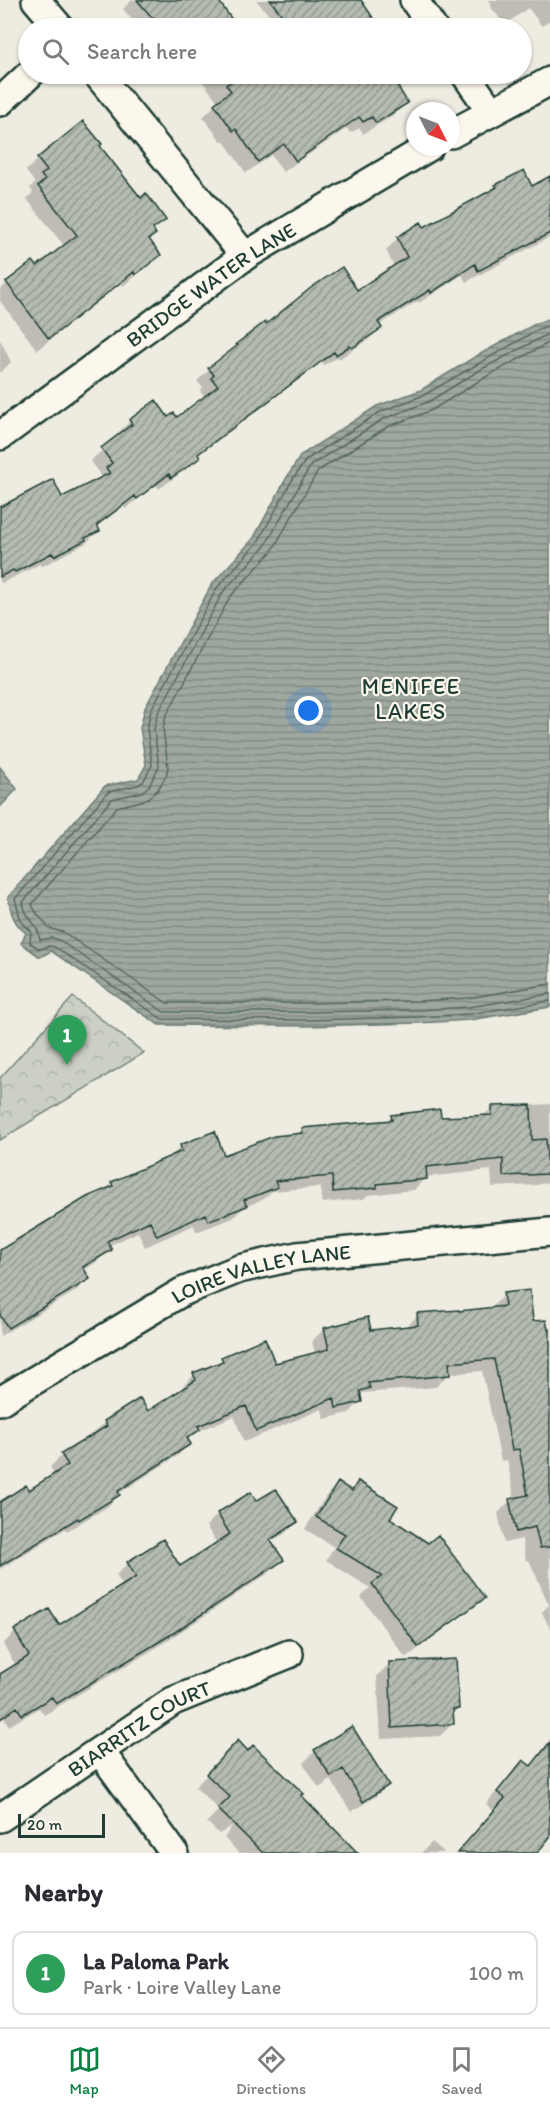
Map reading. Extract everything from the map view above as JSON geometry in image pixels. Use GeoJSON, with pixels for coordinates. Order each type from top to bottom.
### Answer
{"type":"FeatureCollection","features":[{"type":"Feature","properties":{"kind":"street"},"geometry":{"type":"LineString","coordinates":[[36,0],[51,18]]}},
{"type":"Feature","properties":{"kind":"street"},"geometry":{"type":"LineString","coordinates":[[414,0],[426,18]]}},
{"type":"Feature","properties":{"kind":"street"},"geometry":{"type":"LineString","coordinates":[[460,130],[550,81]]}},
{"type":"Feature","properties":{"kind":"street"},"geometry":{"type":"LineString","coordinates":[[0,102],[19,84]]}},
{"type":"Feature","properties":{"kind":"street"},"geometry":{"type":"LineString","coordinates":[[105,84],[245,256]]}},
{"type":"Feature","properties":{"kind":"street"},"geometry":{"type":"LineString","coordinates":[[472,84],[491,111]]}},
{"type":"Feature","properties":{"kind":"street","name":"BRIDGE WATER LANE"},"geometry":{"type":"LineString","coordinates":[[0,436],[245,256],[414,156]]}},
{"type":"Feature","properties":{"kind":"street","name":"LOIRE VALLEY LANE"},"geometry":{"type":"LineString","coordinates":[[0,1401],[182,1292],[239,1269],[297,1256],[550,1232]]}},
{"type":"Feature","properties":{"kind":"street","name":"BIARRITZ COURT"},"geometry":{"type":"LineString","coordinates":[[0,1818],[173,1701],[289,1654]]}},
{"type":"Feature","properties":{"kind":"street"},"geometry":{"type":"LineString","coordinates":[[100,1750],[174,1853]]}},
{"type":"Feature","properties":{"kind":"green space"},"geometry":{"type":"Polygon","coordinates":[[[73,997],[144,1053],[0,1140],[0,1078],[73,997]]]}},
{"type":"Feature","properties":{"kind":"water"},"geometry":{"type":"Polygon","coordinates":[[[550,318],[550,1007],[470,1020],[419,1023],[308,1026],[159,1025],[51,951],[40,957],[21,943],[26,933],[13,917],[8,897],[105,786],[138,779],[146,765],[140,728],[145,708],[212,584],[253,539],[301,455],[377,406],[421,390],[473,358],[550,318]]]}},
{"type":"Feature","properties":{"kind":"water"},"geometry":{"type":"Polygon","coordinates":[[[0,767],[17,789],[0,807],[0,767]]]}},
{"type":"Feature","properties":{"kind":"building"},"geometry":{"type":"Polygon","coordinates":[[[137,0],[218,0],[231,18],[152,18],[137,0]]]}},
{"type":"Feature","properties":{"kind":"building"},"geometry":{"type":"Polygon","coordinates":[[[270,0],[361,0],[373,18],[284,18],[270,0]]]}},
{"type":"Feature","properties":{"kind":"building"},"geometry":{"type":"Polygon","coordinates":[[[227,84],[396,84],[407,102],[376,123],[372,117],[363,122],[359,117],[296,161],[284,144],[258,162],[236,129],[233,131],[214,104],[231,91],[227,84]]]}},
{"type":"Feature","properties":{"kind":"building"},"geometry":{"type":"Polygon","coordinates":[[[83,121],[141,198],[146,193],[166,220],[153,229],[156,234],[149,239],[161,255],[135,275],[134,272],[49,339],[6,282],[33,261],[37,266],[77,235],[38,186],[45,180],[41,175],[47,171],[37,158],[83,121]]]}},
{"type":"Feature","properties":{"kind":"building"},"geometry":{"type":"Polygon","coordinates":[[[524,170],[532,186],[550,176],[550,233],[478,271],[475,264],[431,293],[430,290],[378,322],[382,328],[352,348],[350,346],[336,355],[334,352],[198,454],[200,458],[171,478],[169,474],[137,499],[135,496],[97,525],[100,531],[54,556],[52,553],[0,577],[0,507],[53,479],[62,497],[110,473],[106,468],[112,463],[101,448],[132,424],[129,420],[156,400],[168,417],[174,413],[177,417],[218,386],[211,378],[214,375],[208,368],[312,287],[342,267],[357,290],[407,257],[397,237],[421,222],[424,227],[524,170]]]}},
{"type":"Feature","properties":{"kind":"building"},"geometry":{"type":"Polygon","coordinates":[[[531,1105],[532,1140],[546,1139],[548,1174],[503,1176],[503,1159],[426,1167],[427,1179],[377,1184],[377,1188],[333,1192],[332,1176],[275,1181],[278,1187],[244,1200],[247,1206],[208,1221],[206,1214],[157,1236],[150,1221],[107,1241],[112,1250],[83,1267],[90,1279],[8,1328],[0,1315],[0,1250],[87,1197],[113,1186],[111,1182],[182,1151],[180,1145],[215,1131],[224,1155],[274,1136],[303,1133],[302,1128],[392,1120],[391,1115],[440,1109],[441,1117],[492,1115],[492,1106],[531,1105]]]}},
{"type":"Feature","properties":{"kind":"building"},"geometry":{"type":"Polygon","coordinates":[[[530,1290],[533,1321],[546,1320],[548,1330],[550,1329],[550,1547],[540,1548],[535,1527],[516,1532],[509,1499],[528,1495],[519,1449],[512,1450],[494,1359],[449,1363],[450,1375],[368,1383],[370,1388],[360,1391],[362,1402],[336,1408],[334,1398],[256,1431],[246,1406],[198,1426],[200,1430],[187,1438],[191,1444],[118,1491],[120,1495],[0,1566],[0,1502],[26,1485],[29,1490],[68,1465],[61,1454],[107,1426],[104,1421],[140,1398],[148,1411],[196,1380],[193,1373],[223,1361],[221,1357],[265,1338],[275,1363],[329,1349],[324,1328],[368,1317],[371,1330],[418,1325],[417,1313],[505,1306],[503,1293],[530,1290]]]}},
{"type":"Feature","properties":{"kind":"building"},"geometry":{"type":"Polygon","coordinates":[[[358,1481],[398,1506],[390,1518],[428,1543],[438,1535],[485,1598],[418,1647],[372,1584],[382,1576],[336,1548],[345,1534],[316,1517],[338,1482],[352,1491],[358,1481]]]}},
{"type":"Feature","properties":{"kind":"building"},"geometry":{"type":"Polygon","coordinates":[[[276,1489],[298,1522],[270,1540],[284,1560],[172,1634],[56,1704],[52,1697],[22,1715],[17,1707],[0,1719],[0,1674],[29,1656],[14,1630],[49,1609],[59,1625],[136,1577],[127,1562],[163,1539],[180,1566],[230,1534],[217,1513],[251,1492],[256,1501],[276,1489]]]}},
{"type":"Feature","properties":{"kind":"building"},"geometry":{"type":"Polygon","coordinates":[[[456,1659],[459,1709],[453,1709],[454,1724],[392,1728],[389,1662],[456,1659]]]}},
{"type":"Feature","properties":{"kind":"building"},"geometry":{"type":"Polygon","coordinates":[[[352,1726],[389,1785],[363,1802],[343,1769],[331,1777],[314,1750],[352,1726]]]}},
{"type":"Feature","properties":{"kind":"building"},"geometry":{"type":"Polygon","coordinates":[[[238,1740],[248,1751],[253,1745],[304,1794],[301,1795],[358,1853],[263,1853],[218,1809],[230,1797],[206,1774],[238,1740]]]}},
{"type":"Feature","properties":{"kind":"building"},"geometry":{"type":"Polygon","coordinates":[[[550,1742],[550,1837],[537,1853],[457,1853],[505,1798],[497,1792],[523,1760],[531,1766],[550,1742]]]}},
{"type":"Feature","properties":{"kind":"place","name":"La Paloma Park"},"geometry":{"type":"Point","coordinates":[67,1065]}},
{"type":"Feature","properties":{"kind":"district","name":"MENIFEE LAKES"},"geometry":{"type":"Point","coordinates":[411,698]}}]}
